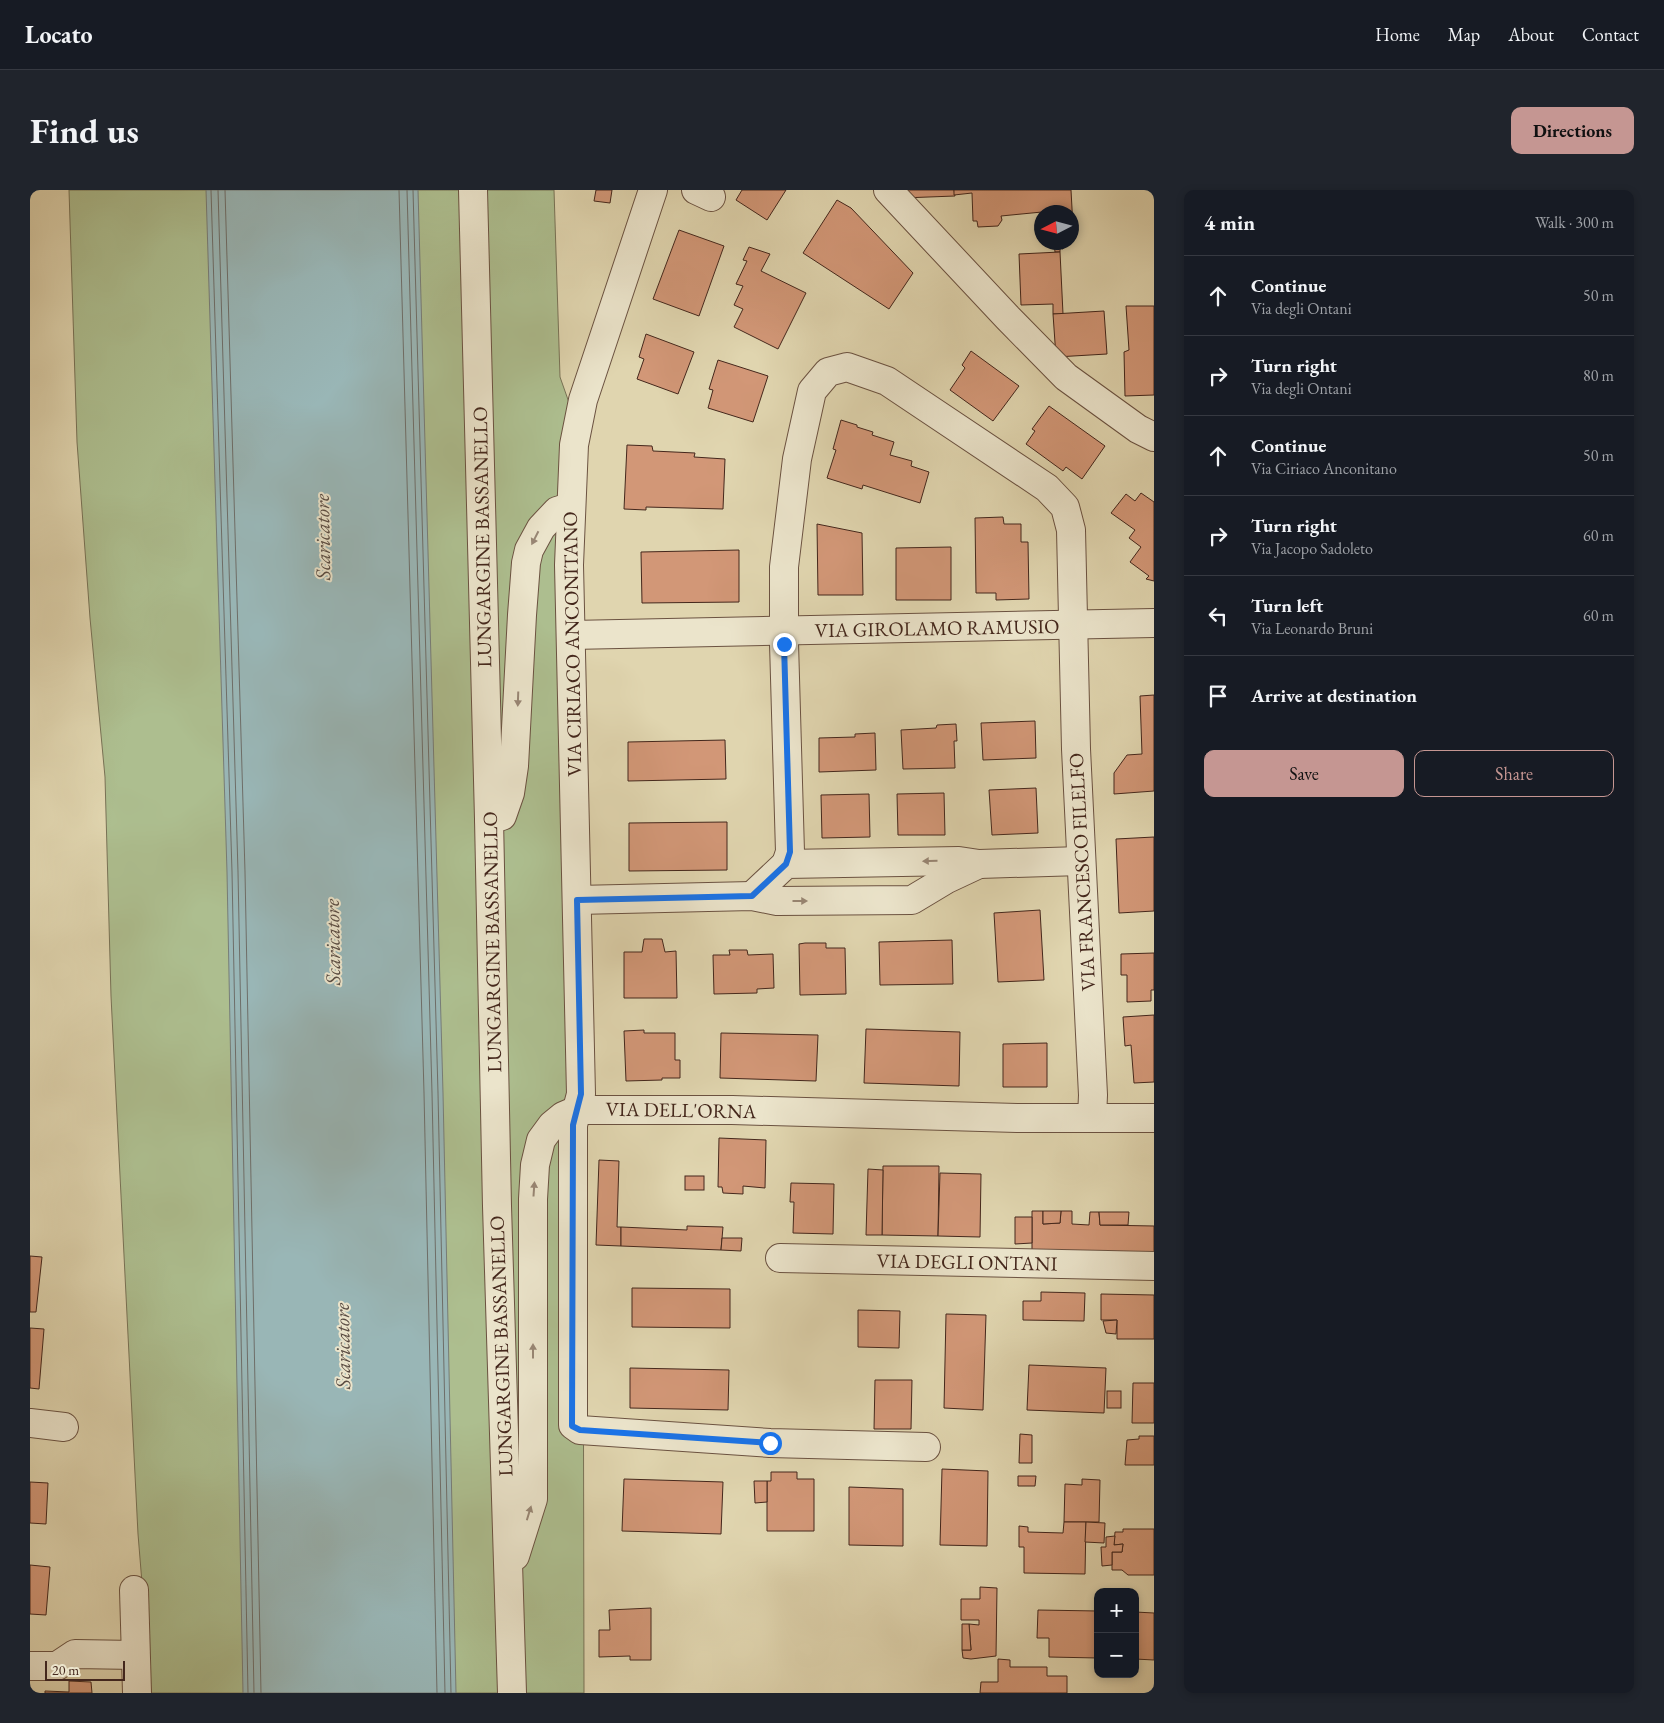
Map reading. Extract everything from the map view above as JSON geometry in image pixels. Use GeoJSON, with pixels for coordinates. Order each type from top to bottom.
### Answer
{"type":"FeatureCollection","features":[{"type":"Feature","properties":{"kind":"street","name":"LUNGARGINE BASSANELLO"},"geometry":{"type":"LineString","coordinates":[[473,190],[497,1206],[512,1693]]}},
{"type":"Feature","properties":{"kind":"street","name":"VIA CIRIACO ANCONITANO"},"geometry":{"type":"LineString","coordinates":[[577,1110],[581,1094],[569,565],[574,445],[583,400],[653,190]]}},
{"type":"Feature","properties":{"kind":"street"},"geometry":{"type":"LineString","coordinates":[[888,190],[1066,377],[1138,429],[1154,437]]}},
{"type":"Feature","properties":{"kind":"street","name":"VIA FRANCESCO FILELFO"},"geometry":{"type":"LineString","coordinates":[[786,864],[790,852],[784,631],[784,567],[788,523],[797,459],[812,391],[828,372],[848,368],[887,382],[1047,488],[1065,507],[1071,530],[1076,748],[1093,1095],[1092,1118]]}},
{"type":"Feature","properties":{"kind":"street"},"geometry":{"type":"LineString","coordinates":[[489,819],[502,816],[510,793],[517,718],[522,615],[528,556],[541,528],[557,511],[570,507]]}},
{"type":"Feature","properties":{"kind":"street","name":"VIA GIROLAMO RAMUSIO"},"geometry":{"type":"LineString","coordinates":[[571,635],[1154,623]]}},
{"type":"Feature","properties":{"kind":"street"},"geometry":{"type":"LineString","coordinates":[[752,896],[786,864],[959,861],[979,864],[1081,861]]}},
{"type":"Feature","properties":{"kind":"street"},"geometry":{"type":"LineString","coordinates":[[577,900],[752,896],[777,901],[912,900],[946,879],[979,864]]}},
{"type":"Feature","properties":{"kind":"street"},"geometry":{"type":"LineString","coordinates":[[577,1110],[573,1125],[572,1426],[580,1430],[770,1443],[926,1448]]}},
{"type":"Feature","properties":{"kind":"street","name":"VIA DELL'ORNA"},"geometry":{"type":"LineString","coordinates":[[509,1576],[533,1499],[533,1199],[535,1165],[541,1140],[552,1125],[564,1116],[577,1110],[732,1110],[1017,1118],[1154,1118]]}},
{"type":"Feature","properties":{"kind":"street","name":"VIA DEGLI ONTANI"},"geometry":{"type":"LineString","coordinates":[[780,1258],[1154,1266]]}},
{"type":"Feature","properties":{"kind":"street"},"geometry":{"type":"LineString","coordinates":[[30,1423],[64,1427]]}},
{"type":"Feature","properties":{"kind":"street"},"geometry":{"type":"LineString","coordinates":[[134,1590],[137,1693]]}},
{"type":"Feature","properties":{"kind":"street"},"geometry":{"type":"LineString","coordinates":[[30,1666],[57,1666],[75,1654],[136,1655]]}},
{"type":"Feature","properties":{"kind":"green space"},"geometry":{"type":"Polygon","coordinates":[[[69,190],[554,190],[560,377],[584,445],[582,636],[584,1693],[151,1693],[138,1534],[111,996],[105,777],[90,618],[77,442],[69,190]]]}},
{"type":"Feature","properties":{"kind":"water","name":"Scaricatore"},"geometry":{"type":"Polygon","coordinates":[[[206,190],[418,190],[443,1093],[456,1693],[243,1693],[227,872],[206,190]]]}},
{"type":"Feature","properties":{"kind":"building"},"geometry":{"type":"Polygon","coordinates":[[[596,190],[612,190],[610,203],[594,201],[596,190]]]}},
{"type":"Feature","properties":{"kind":"building"},"geometry":{"type":"Polygon","coordinates":[[[742,190],[786,190],[767,220],[736,200],[742,190]]]}},
{"type":"Feature","properties":{"kind":"building"},"geometry":{"type":"Polygon","coordinates":[[[902,190],[954,190],[955,196],[902,198],[902,190]]]}},
{"type":"Feature","properties":{"kind":"building"},"geometry":{"type":"Polygon","coordinates":[[[954,190],[1071,190],[1072,205],[1034,205],[1034,213],[1001,216],[1002,220],[998,226],[978,227],[977,221],[973,221],[972,193],[954,195],[954,190]]]}},
{"type":"Feature","properties":{"kind":"building"},"geometry":{"type":"Polygon","coordinates":[[[837,200],[851,208],[913,273],[889,309],[803,253],[837,200]]]}},
{"type":"Feature","properties":{"kind":"building"},"geometry":{"type":"Polygon","coordinates":[[[679,230],[724,246],[699,316],[653,299],[679,230]]]}},
{"type":"Feature","properties":{"kind":"building"},"geometry":{"type":"Polygon","coordinates":[[[749,247],[770,254],[761,271],[806,293],[778,349],[734,327],[743,309],[734,305],[743,286],[736,284],[747,261],[743,260],[749,247]]]}},
{"type":"Feature","properties":{"kind":"building"},"geometry":{"type":"Polygon","coordinates":[[[1060,252],[1063,314],[1053,314],[1053,304],[1021,305],[1019,254],[1060,252]]]}},
{"type":"Feature","properties":{"kind":"building"},"geometry":{"type":"Polygon","coordinates":[[[1126,306],[1154,306],[1154,395],[1125,396],[1124,352],[1129,350],[1126,306]]]}},
{"type":"Feature","properties":{"kind":"building"},"geometry":{"type":"Polygon","coordinates":[[[1104,311],[1107,354],[1056,357],[1053,314],[1104,311]]]}},
{"type":"Feature","properties":{"kind":"building"},"geometry":{"type":"Polygon","coordinates":[[[646,334],[694,352],[678,394],[637,379],[644,359],[639,357],[646,334]]]}},
{"type":"Feature","properties":{"kind":"building"},"geometry":{"type":"Polygon","coordinates":[[[971,351],[1019,386],[993,421],[950,390],[965,368],[962,365],[971,351]]]}},
{"type":"Feature","properties":{"kind":"building"},"geometry":{"type":"Polygon","coordinates":[[[718,360],[768,376],[753,422],[708,408],[713,390],[709,389],[718,360]]]}},
{"type":"Feature","properties":{"kind":"building"},"geometry":{"type":"Polygon","coordinates":[[[1049,406],[1105,446],[1082,479],[1066,467],[1063,471],[1026,444],[1035,431],[1032,429],[1049,406]]]}},
{"type":"Feature","properties":{"kind":"building"},"geometry":{"type":"Polygon","coordinates":[[[841,420],[873,432],[872,435],[894,442],[890,455],[912,461],[911,466],[929,472],[920,503],[863,485],[862,489],[827,478],[836,450],[833,449],[841,420]]]}},
{"type":"Feature","properties":{"kind":"building"},"geometry":{"type":"Polygon","coordinates":[[[627,445],[652,446],[653,451],[695,453],[694,457],[725,459],[723,509],[646,507],[646,510],[624,509],[627,445]]]}},
{"type":"Feature","properties":{"kind":"building"},"geometry":{"type":"Polygon","coordinates":[[[1141,493],[1154,502],[1154,581],[1146,579],[1149,576],[1130,562],[1141,547],[1129,538],[1135,530],[1111,513],[1126,494],[1135,501],[1141,493]]]}},
{"type":"Feature","properties":{"kind":"building"},"geometry":{"type":"Polygon","coordinates":[[[1003,517],[1004,524],[1021,524],[1021,542],[1028,542],[1029,599],[996,600],[996,593],[976,593],[975,518],[1003,517]]]}},
{"type":"Feature","properties":{"kind":"building"},"geometry":{"type":"Polygon","coordinates":[[[817,524],[862,533],[863,595],[818,595],[817,524]]]}},
{"type":"Feature","properties":{"kind":"building"},"geometry":{"type":"Polygon","coordinates":[[[951,547],[951,600],[896,600],[896,548],[951,547]]]}},
{"type":"Feature","properties":{"kind":"building"},"geometry":{"type":"Polygon","coordinates":[[[739,550],[739,602],[642,603],[641,552],[739,550]]]}},
{"type":"Feature","properties":{"kind":"building"},"geometry":{"type":"Polygon","coordinates":[[[1154,695],[1154,791],[1114,794],[1114,773],[1127,755],[1142,754],[1140,696],[1154,695]]]}},
{"type":"Feature","properties":{"kind":"building"},"geometry":{"type":"Polygon","coordinates":[[[1035,721],[1036,758],[983,760],[981,723],[1035,721]]]}},
{"type":"Feature","properties":{"kind":"building"},"geometry":{"type":"Polygon","coordinates":[[[956,724],[957,741],[954,741],[955,768],[903,769],[901,730],[936,728],[937,725],[956,724]]]}},
{"type":"Feature","properties":{"kind":"building"},"geometry":{"type":"Polygon","coordinates":[[[875,733],[876,770],[819,772],[819,738],[855,737],[855,734],[875,733]]]}},
{"type":"Feature","properties":{"kind":"building"},"geometry":{"type":"Polygon","coordinates":[[[725,740],[726,779],[628,781],[628,742],[725,740]]]}},
{"type":"Feature","properties":{"kind":"building"},"geometry":{"type":"Polygon","coordinates":[[[1036,788],[1038,833],[992,835],[989,790],[1036,788]]]}},
{"type":"Feature","properties":{"kind":"building"},"geometry":{"type":"Polygon","coordinates":[[[944,793],[945,835],[898,835],[897,794],[944,793]]]}},
{"type":"Feature","properties":{"kind":"building"},"geometry":{"type":"Polygon","coordinates":[[[869,794],[870,837],[822,838],[821,795],[869,794]]]}},
{"type":"Feature","properties":{"kind":"building"},"geometry":{"type":"Polygon","coordinates":[[[727,822],[727,870],[629,871],[629,823],[727,822]]]}},
{"type":"Feature","properties":{"kind":"building"},"geometry":{"type":"Polygon","coordinates":[[[1154,837],[1154,911],[1119,913],[1116,839],[1154,837]]]}},
{"type":"Feature","properties":{"kind":"building"},"geometry":{"type":"Polygon","coordinates":[[[1040,910],[1044,980],[998,982],[994,913],[1040,910]]]}},
{"type":"Feature","properties":{"kind":"building"},"geometry":{"type":"Polygon","coordinates":[[[644,939],[662,939],[665,952],[676,951],[677,998],[624,998],[624,952],[642,952],[644,939]]]}},
{"type":"Feature","properties":{"kind":"building"},"geometry":{"type":"Polygon","coordinates":[[[952,940],[953,984],[880,985],[879,942],[952,940]]]}},
{"type":"Feature","properties":{"kind":"building"},"geometry":{"type":"Polygon","coordinates":[[[826,943],[826,948],[845,948],[846,994],[800,995],[799,944],[826,943]]]}},
{"type":"Feature","properties":{"kind":"building"},"geometry":{"type":"Polygon","coordinates":[[[729,950],[747,950],[748,955],[773,954],[774,988],[757,989],[757,993],[714,994],[713,955],[730,955],[729,950]]]}},
{"type":"Feature","properties":{"kind":"building"},"geometry":{"type":"Polygon","coordinates":[[[1154,953],[1154,990],[1151,990],[1151,1001],[1127,1002],[1127,975],[1121,975],[1121,954],[1154,953]]]}},
{"type":"Feature","properties":{"kind":"building"},"geometry":{"type":"Polygon","coordinates":[[[1154,1015],[1154,1082],[1134,1083],[1131,1045],[1125,1046],[1123,1017],[1154,1015]]]}},
{"type":"Feature","properties":{"kind":"building"},"geometry":{"type":"Polygon","coordinates":[[[866,1029],[960,1032],[959,1086],[864,1083],[866,1029]]]}},
{"type":"Feature","properties":{"kind":"building"},"geometry":{"type":"Polygon","coordinates":[[[644,1030],[644,1033],[675,1033],[675,1060],[680,1060],[680,1078],[626,1081],[624,1031],[644,1030]]]}},
{"type":"Feature","properties":{"kind":"building"},"geometry":{"type":"Polygon","coordinates":[[[721,1033],[818,1035],[816,1081],[720,1078],[721,1033]]]}},
{"type":"Feature","properties":{"kind":"building"},"geometry":{"type":"Polygon","coordinates":[[[1047,1043],[1047,1087],[1003,1087],[1003,1044],[1047,1043]]]}},
{"type":"Feature","properties":{"kind":"building"},"geometry":{"type":"Polygon","coordinates":[[[719,1138],[766,1140],[765,1188],[743,1186],[743,1194],[723,1193],[722,1187],[718,1187],[719,1138]]]}},
{"type":"Feature","properties":{"kind":"building"},"geometry":{"type":"Polygon","coordinates":[[[599,1160],[619,1161],[617,1227],[621,1227],[621,1246],[596,1245],[599,1160]]]}},
{"type":"Feature","properties":{"kind":"building"},"geometry":{"type":"Polygon","coordinates":[[[883,1166],[939,1166],[938,1236],[882,1235],[883,1166]]]}},
{"type":"Feature","properties":{"kind":"building"},"geometry":{"type":"Polygon","coordinates":[[[868,1169],[883,1170],[882,1235],[866,1235],[868,1169]]]}},
{"type":"Feature","properties":{"kind":"building"},"geometry":{"type":"Polygon","coordinates":[[[940,1173],[981,1174],[980,1237],[938,1236],[940,1173]]]}},
{"type":"Feature","properties":{"kind":"building"},"geometry":{"type":"Polygon","coordinates":[[[685,1176],[704,1176],[704,1190],[685,1190],[685,1176]]]}},
{"type":"Feature","properties":{"kind":"building"},"geometry":{"type":"Polygon","coordinates":[[[791,1183],[834,1184],[833,1234],[793,1233],[794,1202],[790,1202],[791,1183]]]}},
{"type":"Feature","properties":{"kind":"building"},"geometry":{"type":"Polygon","coordinates":[[[1032,1211],[1043,1211],[1043,1224],[1060,1223],[1061,1211],[1072,1211],[1072,1224],[1089,1225],[1090,1212],[1099,1212],[1100,1225],[1154,1226],[1154,1262],[1032,1260],[1032,1211]]]}},
{"type":"Feature","properties":{"kind":"building"},"geometry":{"type":"Polygon","coordinates":[[[1043,1211],[1061,1211],[1060,1223],[1043,1224],[1043,1211]]]}},
{"type":"Feature","properties":{"kind":"building"},"geometry":{"type":"Polygon","coordinates":[[[1099,1212],[1129,1212],[1128,1225],[1100,1225],[1099,1212]]]}},
{"type":"Feature","properties":{"kind":"building"},"geometry":{"type":"Polygon","coordinates":[[[1015,1217],[1032,1217],[1032,1243],[1015,1244],[1015,1217]]]}},
{"type":"Feature","properties":{"kind":"building"},"geometry":{"type":"Polygon","coordinates":[[[687,1226],[723,1227],[721,1250],[621,1246],[621,1227],[687,1230],[687,1226]]]}},
{"type":"Feature","properties":{"kind":"building"},"geometry":{"type":"Polygon","coordinates":[[[722,1238],[742,1238],[741,1251],[721,1250],[722,1238]]]}},
{"type":"Feature","properties":{"kind":"building"},"geometry":{"type":"Polygon","coordinates":[[[30,1256],[42,1257],[36,1312],[30,1312],[30,1256]]]}},
{"type":"Feature","properties":{"kind":"building"},"geometry":{"type":"Polygon","coordinates":[[[632,1288],[730,1289],[730,1328],[632,1327],[632,1288]]]}},
{"type":"Feature","properties":{"kind":"building"},"geometry":{"type":"Polygon","coordinates":[[[1041,1292],[1085,1293],[1084,1321],[1023,1320],[1023,1301],[1041,1301],[1041,1292]]]}},
{"type":"Feature","properties":{"kind":"building"},"geometry":{"type":"Polygon","coordinates":[[[1101,1294],[1154,1295],[1154,1339],[1117,1339],[1117,1320],[1101,1320],[1101,1294]]]}},
{"type":"Feature","properties":{"kind":"building"},"geometry":{"type":"Polygon","coordinates":[[[858,1310],[900,1311],[899,1348],[858,1347],[858,1310]]]}},
{"type":"Feature","properties":{"kind":"building"},"geometry":{"type":"Polygon","coordinates":[[[946,1314],[986,1315],[983,1410],[944,1408],[946,1314]]]}},
{"type":"Feature","properties":{"kind":"building"},"geometry":{"type":"Polygon","coordinates":[[[1117,1320],[1116,1334],[1106,1333],[1103,1321],[1117,1320]]]}},
{"type":"Feature","properties":{"kind":"building"},"geometry":{"type":"Polygon","coordinates":[[[30,1328],[44,1329],[39,1389],[30,1388],[30,1328]]]}},
{"type":"Feature","properties":{"kind":"building"},"geometry":{"type":"Polygon","coordinates":[[[1029,1365],[1106,1368],[1104,1413],[1027,1410],[1029,1365]]]}},
{"type":"Feature","properties":{"kind":"building"},"geometry":{"type":"Polygon","coordinates":[[[630,1368],[729,1370],[728,1410],[630,1408],[630,1368]]]}},
{"type":"Feature","properties":{"kind":"building"},"geometry":{"type":"Polygon","coordinates":[[[875,1380],[912,1380],[911,1429],[874,1429],[875,1380]]]}},
{"type":"Feature","properties":{"kind":"building"},"geometry":{"type":"Polygon","coordinates":[[[1133,1383],[1154,1383],[1154,1423],[1132,1423],[1133,1383]]]}},
{"type":"Feature","properties":{"kind":"building"},"geometry":{"type":"Polygon","coordinates":[[[1107,1391],[1121,1391],[1121,1408],[1107,1408],[1107,1391]]]}},
{"type":"Feature","properties":{"kind":"building"},"geometry":{"type":"Polygon","coordinates":[[[1020,1434],[1032,1435],[1032,1463],[1019,1463],[1020,1434]]]}},
{"type":"Feature","properties":{"kind":"building"},"geometry":{"type":"Polygon","coordinates":[[[1139,1436],[1154,1436],[1154,1465],[1125,1465],[1127,1440],[1139,1439],[1139,1436]]]}},
{"type":"Feature","properties":{"kind":"building"},"geometry":{"type":"Polygon","coordinates":[[[942,1469],[988,1471],[987,1546],[940,1545],[942,1469]]]}},
{"type":"Feature","properties":{"kind":"building"},"geometry":{"type":"Polygon","coordinates":[[[771,1472],[797,1472],[797,1479],[814,1479],[814,1531],[767,1531],[767,1481],[771,1481],[771,1472]]]}},
{"type":"Feature","properties":{"kind":"building"},"geometry":{"type":"Polygon","coordinates":[[[1018,1476],[1036,1476],[1035,1486],[1018,1486],[1018,1476]]]}},
{"type":"Feature","properties":{"kind":"building"},"geometry":{"type":"Polygon","coordinates":[[[624,1479],[723,1482],[721,1534],[622,1531],[624,1479]]]}},
{"type":"Feature","properties":{"kind":"building"},"geometry":{"type":"Polygon","coordinates":[[[1082,1479],[1100,1480],[1099,1522],[1064,1522],[1065,1484],[1082,1485],[1082,1479]]]}},
{"type":"Feature","properties":{"kind":"building"},"geometry":{"type":"Polygon","coordinates":[[[754,1481],[767,1481],[767,1502],[755,1503],[754,1481]]]}},
{"type":"Feature","properties":{"kind":"building"},"geometry":{"type":"Polygon","coordinates":[[[30,1482],[48,1483],[46,1524],[30,1523],[30,1482]]]}},
{"type":"Feature","properties":{"kind":"building"},"geometry":{"type":"Polygon","coordinates":[[[849,1487],[903,1489],[903,1546],[849,1545],[849,1487]]]}},
{"type":"Feature","properties":{"kind":"building"},"geometry":{"type":"Polygon","coordinates":[[[1064,1522],[1086,1522],[1085,1574],[1024,1573],[1024,1547],[1019,1547],[1019,1526],[1028,1527],[1028,1532],[1063,1533],[1064,1522]]]}},
{"type":"Feature","properties":{"kind":"building"},"geometry":{"type":"Polygon","coordinates":[[[1086,1522],[1105,1523],[1104,1543],[1085,1542],[1086,1522]]]}},
{"type":"Feature","properties":{"kind":"building"},"geometry":{"type":"Polygon","coordinates":[[[1123,1529],[1154,1529],[1154,1575],[1128,1575],[1122,1570],[1112,1570],[1112,1552],[1122,1552],[1123,1544],[1114,1545],[1115,1532],[1123,1532],[1123,1529]]]}},
{"type":"Feature","properties":{"kind":"building"},"geometry":{"type":"Polygon","coordinates":[[[1115,1536],[1114,1545],[1123,1544],[1122,1552],[1112,1552],[1112,1565],[1102,1566],[1101,1547],[1106,1547],[1106,1537],[1115,1536]]]}},
{"type":"Feature","properties":{"kind":"building"},"geometry":{"type":"Polygon","coordinates":[[[30,1565],[50,1567],[46,1615],[30,1614],[30,1565]]]}},
{"type":"Feature","properties":{"kind":"building"},"geometry":{"type":"Polygon","coordinates":[[[980,1587],[997,1588],[996,1656],[963,1658],[962,1650],[971,1650],[969,1624],[979,1625],[979,1620],[961,1620],[961,1599],[980,1599],[980,1587]]]}},
{"type":"Feature","properties":{"kind":"building"},"geometry":{"type":"Polygon","coordinates":[[[651,1608],[651,1660],[630,1660],[630,1656],[599,1657],[599,1630],[610,1630],[609,1610],[651,1608]]]}},
{"type":"Feature","properties":{"kind":"building"},"geometry":{"type":"Polygon","coordinates":[[[1038,1610],[1094,1611],[1094,1658],[1049,1657],[1049,1638],[1037,1638],[1038,1610]]]}},
{"type":"Feature","properties":{"kind":"building"},"geometry":{"type":"Polygon","coordinates":[[[1139,1612],[1154,1613],[1154,1660],[1139,1659],[1139,1612]]]}},
{"type":"Feature","properties":{"kind":"building"},"geometry":{"type":"Polygon","coordinates":[[[962,1624],[969,1624],[971,1650],[962,1650],[962,1624]]]}},
{"type":"Feature","properties":{"kind":"building"},"geometry":{"type":"Polygon","coordinates":[[[998,1659],[1010,1660],[1010,1667],[1047,1667],[1047,1676],[1067,1676],[1067,1693],[980,1693],[981,1682],[998,1682],[998,1659]]]}},
{"type":"Feature","properties":{"kind":"building"},"geometry":{"type":"Polygon","coordinates":[[[69,1681],[91,1682],[92,1693],[45,1693],[45,1691],[69,1692],[69,1681]]]}},
{"type":"Feature","properties":{"kind":"route"},"geometry":{"type":"LineString","coordinates":[[770,1443],[580,1430],[572,1426],[573,1125],[581,1094],[577,900],[752,896],[786,864],[790,852],[784,644]]}}]}
